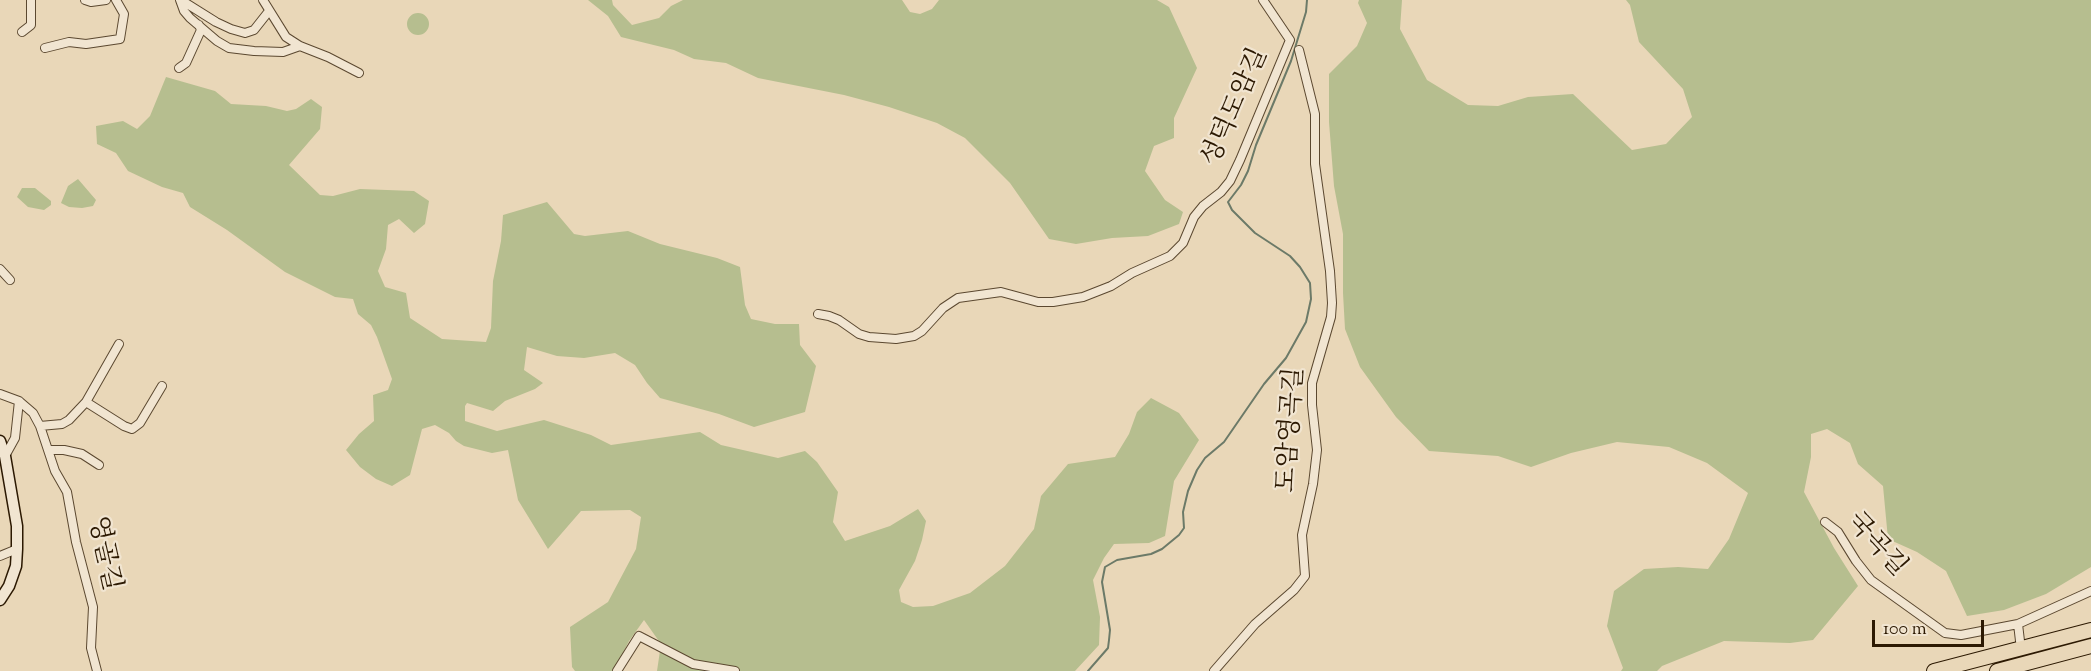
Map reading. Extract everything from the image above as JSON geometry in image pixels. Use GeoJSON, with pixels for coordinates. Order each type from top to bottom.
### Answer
{"type":"FeatureCollection","features":[{"type":"Feature","properties":{"kind":"highway"},"geometry":{"type":"LineString","coordinates":[[1934,671],[2091,630]]}},
{"type":"Feature","properties":{"kind":"highway"},"geometry":{"type":"LineString","coordinates":[[1998,671],[2091,646]]}},
{"type":"Feature","properties":{"kind":"main road"},"geometry":{"type":"LineString","coordinates":[[0,441],[5,456],[17,526],[16,566],[9,586],[0,600]]}},
{"type":"Feature","properties":{"kind":"street"},"geometry":{"type":"LineString","coordinates":[[22,32],[31,25],[31,0]]}},
{"type":"Feature","properties":{"kind":"street"},"geometry":{"type":"LineString","coordinates":[[85,0],[91,2],[106,0]]}},
{"type":"Feature","properties":{"kind":"street"},"geometry":{"type":"LineString","coordinates":[[45,48],[69,42],[86,44],[120,39],[124,14],[116,0]]}},
{"type":"Feature","properties":{"kind":"street"},"geometry":{"type":"LineString","coordinates":[[180,0],[216,22],[245,33],[254,30],[269,11]]}},
{"type":"Feature","properties":{"kind":"street"},"geometry":{"type":"LineString","coordinates":[[180,0],[184,11],[217,41],[229,48],[283,52],[300,46]]}},
{"type":"Feature","properties":{"kind":"street"},"geometry":{"type":"LineString","coordinates":[[263,0],[286,37],[300,46],[359,73]]}},
{"type":"Feature","properties":{"kind":"street","name":"성덕도암길"},"geometry":{"type":"LineString","coordinates":[[818,314],[839,320],[859,334],[896,339],[914,336],[922,331],[943,308],[958,298],[1001,292],[1038,302],[1083,297],[1170,256],[1183,243],[1194,217],[1230,181],[1290,40],[1263,0]]}},
{"type":"Feature","properties":{"kind":"street"},"geometry":{"type":"LineString","coordinates":[[179,68],[186,63],[201,30],[199,25]]}},
{"type":"Feature","properties":{"kind":"street","name":"도암영곡길"},"geometry":{"type":"LineString","coordinates":[[1214,671],[1255,624],[1294,590],[1305,576],[1302,535],[1312,494],[1317,450],[1312,383],[1331,317],[1332,303],[1331,279],[1315,164],[1315,114],[1299,50]]}},
{"type":"Feature","properties":{"kind":"street"},"geometry":{"type":"LineString","coordinates":[[0,269],[10,280]]}},
{"type":"Feature","properties":{"kind":"street"},"geometry":{"type":"LineString","coordinates":[[40,426],[62,424],[86,402],[119,344]]}},
{"type":"Feature","properties":{"kind":"street"},"geometry":{"type":"LineString","coordinates":[[86,402],[132,429],[140,423],[162,387]]}},
{"type":"Feature","properties":{"kind":"street"},"geometry":{"type":"LineString","coordinates":[[0,394],[20,401],[15,438],[5,456]]}},
{"type":"Feature","properties":{"kind":"street","name":"영골길"},"geometry":{"type":"LineString","coordinates":[[20,401],[33,413],[40,426],[55,471],[68,492],[76,542],[93,607],[91,648],[97,671]]}},
{"type":"Feature","properties":{"kind":"street"},"geometry":{"type":"LineString","coordinates":[[49,450],[82,453],[99,465]]}},
{"type":"Feature","properties":{"kind":"street","name":"국곡길"},"geometry":{"type":"LineString","coordinates":[[1826,522],[1838,532],[1871,580],[1945,633],[1962,635],[2018,624],[2091,591]]}},
{"type":"Feature","properties":{"kind":"street"},"geometry":{"type":"LineString","coordinates":[[0,556],[17,549]]}},
{"type":"Feature","properties":{"kind":"street"},"geometry":{"type":"LineString","coordinates":[[2018,624],[2020,641]]}},
{"type":"Feature","properties":{"kind":"street"},"geometry":{"type":"LineString","coordinates":[[617,671],[639,636],[693,664],[735,671]]}},
{"type":"Feature","properties":{"kind":"green space"},"geometry":{"type":"Polygon","coordinates":[[[588,0],[612,0],[613,5],[632,25],[659,18],[671,6],[683,0],[902,0],[910,12],[920,14],[932,9],[939,0],[1157,0],[1169,7],[1197,68],[1174,118],[1174,138],[1154,146],[1145,171],[1165,200],[1183,212],[1179,224],[1148,236],[1112,238],[1076,244],[1049,239],[1010,183],[965,138],[937,123],[844,95],[758,78],[726,63],[694,59],[674,50],[621,37],[608,16],[588,0]]]}},
{"type":"Feature","properties":{"kind":"green space"},"geometry":{"type":"Polygon","coordinates":[[[1359,0],[1402,0],[1400,29],[1427,80],[1468,105],[1498,106],[1528,97],[1573,94],[1632,150],[1666,144],[1692,117],[1683,89],[1639,42],[1630,5],[1626,0],[2091,0],[2091,567],[2046,594],[2004,610],[1967,616],[1946,571],[1917,552],[1888,539],[1883,486],[1858,464],[1850,443],[1827,429],[1811,434],[1811,457],[1804,492],[1834,548],[1858,586],[1813,640],[1790,643],[1724,641],[1662,666],[1657,671],[1621,671],[1623,668],[1607,626],[1614,591],[1644,569],[1678,567],[1708,569],[1729,539],[1748,493],[1707,463],[1669,447],[1617,442],[1571,453],[1531,467],[1498,456],[1429,451],[1396,417],[1360,367],[1345,329],[1343,234],[1334,186],[1329,122],[1329,74],[1357,46],[1367,23],[1358,3],[1359,0]]]}},
{"type":"Feature","properties":{"kind":"green space"},"geometry":{"type":"Polygon","coordinates":[[[418,13],[426,16],[429,24],[426,32],[418,35],[410,32],[407,24],[410,16],[418,13]]]}},
{"type":"Feature","properties":{"kind":"green space"},"geometry":{"type":"Polygon","coordinates":[[[166,77],[215,91],[231,104],[266,106],[287,111],[296,109],[311,99],[322,107],[320,129],[289,165],[320,195],[333,196],[360,189],[414,191],[429,201],[425,224],[414,233],[399,219],[388,225],[386,249],[378,271],[385,287],[406,293],[410,318],[442,339],[486,342],[491,328],[493,281],[501,241],[503,215],[547,202],[574,234],[585,236],[628,231],[660,244],[717,258],[740,267],[745,305],[751,319],[775,324],[799,324],[800,345],[816,366],[805,412],[754,427],[719,414],[660,398],[635,365],[615,353],[584,358],[557,356],[527,347],[524,370],[543,383],[535,389],[505,401],[493,411],[467,403],[465,421],[497,431],[544,420],[591,435],[611,445],[700,432],[721,445],[778,458],[805,451],[817,462],[838,492],[833,522],[845,541],[890,526],[918,509],[926,521],[922,540],[915,561],[899,590],[901,602],[913,607],[933,606],[970,593],[1005,566],[1034,529],[1041,496],[1068,464],[1115,457],[1129,434],[1137,412],[1151,398],[1179,413],[1199,440],[1174,481],[1165,536],[1149,543],[1114,544],[1104,558],[1093,580],[1100,617],[1099,645],[1075,671],[657,671],[661,644],[644,620],[629,641],[614,671],[575,671],[572,667],[570,627],[608,602],[636,549],[641,517],[630,510],[581,511],[548,549],[518,500],[508,450],[492,453],[464,446],[435,425],[422,429],[410,475],[392,486],[376,479],[360,467],[346,450],[374,421],[373,395],[388,390],[392,379],[377,337],[371,325],[358,314],[353,299],[335,297],[285,272],[227,230],[190,207],[183,193],[162,187],[128,171],[116,153],[97,144],[96,126],[123,121],[137,129],[150,116],[166,77]]]}},
{"type":"Feature","properties":{"kind":"green space"},"geometry":{"type":"Polygon","coordinates":[[[78,179],[96,200],[93,206],[69,207],[61,203],[68,186],[78,179]]]}},
{"type":"Feature","properties":{"kind":"green space"},"geometry":{"type":"Polygon","coordinates":[[[22,188],[35,188],[51,201],[51,205],[44,210],[28,207],[17,197],[22,188]]]}},
{"type":"Feature","properties":{"kind":"waterway"},"geometry":{"type":"LineString","coordinates":[[1088,671],[1108,648],[1110,630],[1102,582],[1105,567],[1117,560],[1151,554],[1162,549],[1179,535],[1184,528],[1183,512],[1188,491],[1197,470],[1205,458],[1224,442],[1264,384],[1286,358],[1306,322],[1311,299],[1310,283],[1300,267],[1290,256],[1255,233],[1232,210],[1228,202],[1248,171],[1256,145],[1291,61],[1306,12],[1307,0]]}}]}
